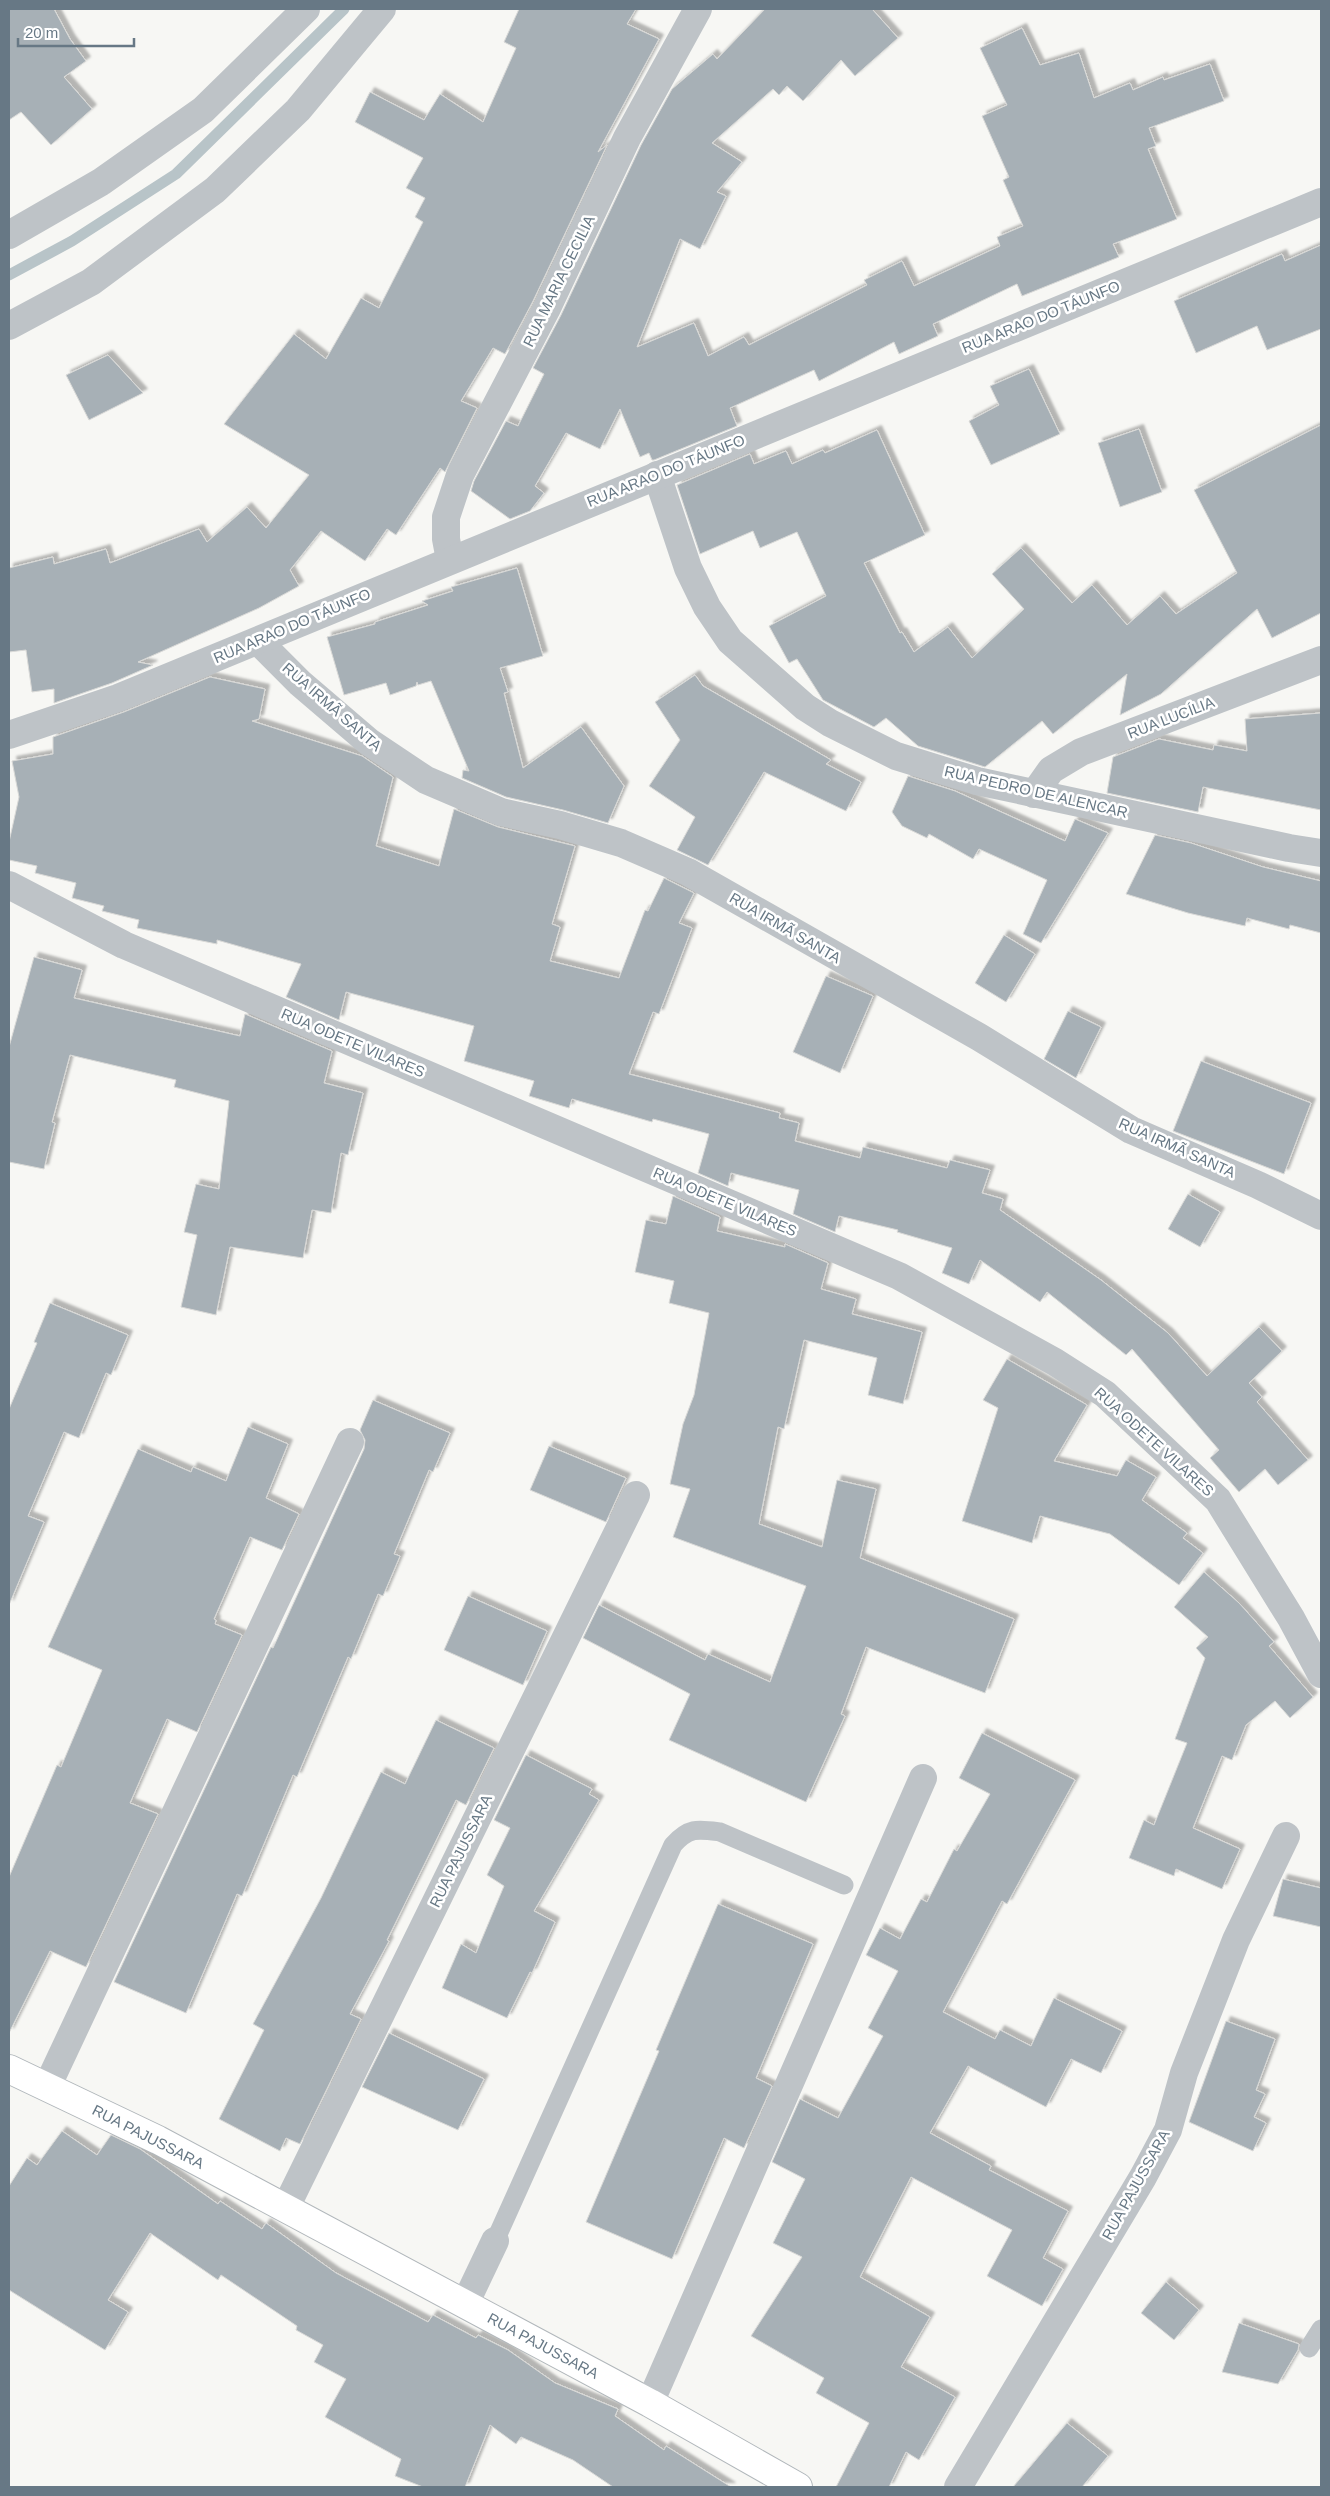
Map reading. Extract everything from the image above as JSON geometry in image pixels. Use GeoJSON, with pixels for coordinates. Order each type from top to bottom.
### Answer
{"type":"FeatureCollection","features":[{"type":"Feature","properties":{"kind":"main road","name":"RUA PAJUSSARA"},"geometry":{"type":"LineString","coordinates":[[9,2069],[158,2140],[286,2207],[650,2403],[798,2487]]}},
{"type":"Feature","properties":{"kind":"street"},"geometry":{"type":"LineString","coordinates":[[9,235],[101,182],[203,110],[306,9]]}},
{"type":"Feature","properties":{"kind":"street"},"geometry":{"type":"LineString","coordinates":[[9,326],[92,282],[214,190],[298,110],[382,9]]}},
{"type":"Feature","properties":{"kind":"street","name":"RUA MARIA CECILIA"},"geometry":{"type":"LineString","coordinates":[[450,560],[446,540],[446,517],[460,475],[548,308],[627,138],[698,9]]}},
{"type":"Feature","properties":{"kind":"street","name":"RUA ARAO DO TÁUNFO"},"geometry":{"type":"LineString","coordinates":[[9,735],[118,698],[1321,202]]}},
{"type":"Feature","properties":{"kind":"street","name":"RUA PEDRO DE ALENCAR"},"geometry":{"type":"LineString","coordinates":[[657,475],[688,568],[707,606],[730,641],[760,670],[806,707],[830,723],[896,756],[977,781],[1289,848],[1321,853]]}},
{"type":"Feature","properties":{"kind":"street","name":"RUA IRMÃ SANTA"},"geometry":{"type":"LineString","coordinates":[[258,641],[300,684],[369,742],[426,780],[501,812],[560,825],[621,843],[688,872],[979,1037],[1130,1130],[1258,1185],[1321,1216]]}},
{"type":"Feature","properties":{"kind":"street","name":"RUA LUCÍLIA"},"geometry":{"type":"LineString","coordinates":[[1034,794],[1051,770],[1081,752],[1321,660]]}},
{"type":"Feature","properties":{"kind":"street","name":"RUA ODETE VILARES"},"geometry":{"type":"LineString","coordinates":[[9,885],[124,945],[899,1276],[1055,1362],[1105,1394],[1218,1500],[1291,1618],[1321,1674]]}},
{"type":"Feature","properties":{"kind":"street"},"geometry":{"type":"LineString","coordinates":[[47,2087],[350,1442]]}},
{"type":"Feature","properties":{"kind":"street","name":"RUA PAJUSSARA"},"geometry":{"type":"LineString","coordinates":[[286,2207],[636,1495]]}},
{"type":"Feature","properties":{"kind":"street"},"geometry":{"type":"LineString","coordinates":[[650,2403],[923,1778]]}},
{"type":"Feature","properties":{"kind":"street","name":"RUA PAJUSSARA"},"geometry":{"type":"LineString","coordinates":[[958,2487],[1143,2177],[1168,2130],[1184,2073],[1233,1949],[1286,1836]]}},
{"type":"Feature","properties":{"kind":"street"},"geometry":{"type":"LineString","coordinates":[[465,2304],[495,2241]]}},
{"type":"Feature","properties":{"kind":"lane"},"geometry":{"type":"LineString","coordinates":[[495,2241],[673,1845],[684,1833],[700,1829],[720,1832],[844,1885]]}},
{"type":"Feature","properties":{"kind":"lane"},"geometry":{"type":"LineString","coordinates":[[1309,2348],[1321,2329]]}},
{"type":"Feature","properties":{"kind":"building"},"geometry":{"type":"Polygon","coordinates":[[[9,9],[54,9],[70,39],[86,61],[64,77],[92,109],[51,145],[21,112],[9,120],[9,9]]]}},
{"type":"Feature","properties":{"kind":"building"},"geometry":{"type":"Polygon","coordinates":[[[519,9],[636,9],[627,24],[659,39],[598,152],[607,145],[533,301],[505,354],[493,348],[461,401],[477,408],[445,472],[440,468],[396,535],[387,529],[365,561],[321,531],[290,570],[299,586],[259,608],[138,662],[153,665],[112,683],[54,703],[54,689],[32,692],[26,650],[9,652],[9,568],[53,557],[54,564],[106,549],[110,563],[199,529],[207,542],[247,507],[266,528],[309,475],[224,424],[294,334],[326,359],[361,298],[379,308],[423,222],[415,217],[425,198],[406,188],[423,158],[355,122],[370,92],[424,120],[440,94],[483,122],[516,48],[504,42],[519,9]]]}},
{"type":"Feature","properties":{"kind":"building"},"geometry":{"type":"Polygon","coordinates":[[[765,9],[872,9],[898,38],[855,76],[841,60],[803,101],[787,86],[779,95],[773,89],[712,143],[742,162],[717,192],[726,196],[700,249],[680,239],[637,347],[694,323],[708,356],[744,337],[749,345],[867,285],[864,280],[902,261],[914,286],[1000,246],[997,237],[1023,226],[1003,180],[1009,177],[982,116],[1007,105],[980,48],[1022,28],[1040,65],[1079,53],[1094,98],[1130,83],[1133,90],[1163,77],[1164,80],[1210,64],[1224,101],[1149,128],[1156,146],[1148,149],[1177,219],[1113,244],[1119,257],[1022,296],[1017,284],[933,324],[938,336],[899,354],[894,342],[819,381],[814,370],[730,408],[737,426],[654,460],[652,460],[649,453],[640,457],[620,409],[600,449],[566,433],[535,486],[544,493],[530,511],[510,519],[471,491],[474,481],[506,421],[518,426],[544,374],[533,368],[561,315],[641,145],[672,89],[713,54],[717,59],[765,9]]]}},
{"type":"Feature","properties":{"kind":"building"},"geometry":{"type":"Polygon","coordinates":[[[1321,245],[1321,329],[1267,350],[1257,326],[1196,353],[1174,301],[1282,254],[1285,261],[1321,245]]]}},
{"type":"Feature","properties":{"kind":"building"},"geometry":{"type":"Polygon","coordinates":[[[108,355],[143,393],[89,420],[66,375],[108,355]]]}},
{"type":"Feature","properties":{"kind":"building"},"geometry":{"type":"Polygon","coordinates":[[[1029,369],[1060,434],[991,465],[969,421],[999,405],[990,386],[1029,369]]]}},
{"type":"Feature","properties":{"kind":"building"},"geometry":{"type":"Polygon","coordinates":[[[1321,425],[1321,613],[1272,638],[1257,609],[1161,694],[1120,715],[1127,674],[1053,734],[1042,721],[985,767],[918,746],[886,718],[874,727],[823,700],[797,659],[789,663],[769,626],[826,596],[797,532],[760,548],[753,531],[700,554],[677,485],[750,454],[754,464],[786,451],[792,464],[823,450],[825,453],[877,430],[925,535],[864,563],[900,633],[902,632],[914,652],[948,627],[972,658],[1024,609],[992,574],[1021,548],[1072,603],[1092,585],[1127,625],[1160,596],[1176,614],[1237,573],[1194,490],[1321,425]]]}},
{"type":"Feature","properties":{"kind":"building"},"geometry":{"type":"Polygon","coordinates":[[[1139,429],[1162,492],[1120,507],[1098,443],[1139,429]]]}},
{"type":"Feature","properties":{"kind":"building"},"geometry":{"type":"Polygon","coordinates":[[[517,568],[543,656],[500,668],[508,692],[504,693],[523,768],[581,727],[624,786],[608,823],[506,797],[462,778],[463,770],[469,771],[431,681],[418,685],[417,682],[416,686],[390,695],[386,683],[344,695],[327,637],[375,624],[375,622],[428,605],[422,601],[453,591],[451,587],[517,568]]]}},
{"type":"Feature","properties":{"kind":"building"},"geometry":{"type":"Polygon","coordinates":[[[695,675],[703,686],[831,760],[826,764],[861,782],[846,811],[764,772],[708,865],[677,850],[695,817],[649,786],[680,740],[655,702],[695,675]]]}},
{"type":"Feature","properties":{"kind":"building"},"geometry":{"type":"Polygon","coordinates":[[[210,677],[265,689],[259,719],[252,721],[362,756],[393,777],[376,846],[439,866],[454,809],[498,827],[575,846],[552,924],[560,927],[550,961],[619,978],[645,910],[648,911],[664,878],[694,893],[679,923],[692,928],[659,1014],[653,1012],[629,1074],[780,1113],[779,1118],[799,1123],[795,1141],[860,1158],[863,1147],[947,1168],[950,1160],[990,1170],[982,1193],[1003,1199],[1000,1210],[1101,1280],[1168,1333],[1207,1376],[1259,1327],[1282,1351],[1249,1383],[1262,1397],[1257,1402],[1308,1460],[1278,1485],[1265,1469],[1239,1492],[1210,1458],[1219,1450],[1132,1349],[1126,1355],[1047,1292],[1040,1302],[980,1260],[969,1284],[942,1273],[952,1248],[897,1232],[898,1230],[839,1216],[835,1232],[793,1214],[799,1190],[731,1173],[728,1186],[698,1173],[709,1134],[653,1119],[652,1122],[572,1099],[569,1108],[529,1096],[534,1081],[464,1061],[474,1026],[346,992],[339,1020],[286,997],[301,964],[217,940],[217,944],[137,928],[139,920],[102,911],[104,906],[72,898],[76,883],[35,873],[37,866],[9,860],[9,842],[19,797],[12,761],[53,754],[53,737],[124,712],[210,677]]]}},
{"type":"Feature","properties":{"kind":"building"},"geometry":{"type":"Polygon","coordinates":[[[1321,713],[1321,810],[1203,787],[1198,812],[1107,793],[1113,757],[1159,739],[1213,750],[1214,745],[1247,751],[1245,719],[1321,713]]]}},
{"type":"Feature","properties":{"kind":"building"},"geometry":{"type":"Polygon","coordinates":[[[908,776],[955,791],[1065,841],[1075,819],[1108,833],[1041,943],[1023,934],[1047,880],[979,849],[973,859],[929,834],[927,838],[902,826],[892,812],[908,776]]]}},
{"type":"Feature","properties":{"kind":"building"},"geometry":{"type":"Polygon","coordinates":[[[1155,835],[1191,843],[1263,867],[1321,881],[1321,933],[1290,925],[1289,929],[1247,918],[1245,926],[1188,913],[1126,894],[1155,835]]]}},
{"type":"Feature","properties":{"kind":"building"},"geometry":{"type":"Polygon","coordinates":[[[1004,935],[1035,954],[1006,1002],[975,983],[1004,935]]]}},
{"type":"Feature","properties":{"kind":"building"},"geometry":{"type":"Polygon","coordinates":[[[34,957],[82,970],[74,998],[240,1036],[245,1014],[332,1051],[324,1083],[363,1093],[348,1155],[341,1153],[331,1213],[312,1210],[303,1258],[230,1247],[216,1315],[181,1307],[197,1235],[184,1232],[196,1184],[219,1189],[229,1101],[174,1087],[176,1080],[70,1055],[52,1122],[55,1123],[44,1169],[9,1162],[9,1047],[34,957]]]}},
{"type":"Feature","properties":{"kind":"building"},"geometry":{"type":"Polygon","coordinates":[[[826,976],[873,996],[840,1073],[793,1052],[826,976]]]}},
{"type":"Feature","properties":{"kind":"building"},"geometry":{"type":"Polygon","coordinates":[[[1068,1011],[1101,1027],[1076,1078],[1044,1059],[1068,1011]]]}},
{"type":"Feature","properties":{"kind":"building"},"geometry":{"type":"Polygon","coordinates":[[[1201,1061],[1311,1103],[1284,1174],[1173,1131],[1201,1061]]]}},
{"type":"Feature","properties":{"kind":"building"},"geometry":{"type":"Polygon","coordinates":[[[1188,1194],[1220,1212],[1200,1247],[1168,1229],[1188,1194]]]}},
{"type":"Feature","properties":{"kind":"building"},"geometry":{"type":"Polygon","coordinates":[[[673,1196],[720,1217],[717,1231],[785,1247],[785,1244],[828,1263],[821,1289],[856,1299],[852,1314],[922,1332],[903,1404],[868,1395],[877,1358],[804,1340],[784,1429],[778,1427],[759,1524],[822,1547],[837,1480],[876,1489],[860,1558],[1014,1619],[985,1693],[866,1647],[841,1714],[845,1716],[806,1802],[669,1740],[690,1694],[583,1638],[599,1605],[705,1660],[708,1654],[770,1682],[806,1586],[673,1537],[690,1489],[670,1484],[683,1424],[694,1395],[709,1313],[669,1303],[674,1281],[635,1272],[646,1220],[666,1224],[673,1196]]]}},
{"type":"Feature","properties":{"kind":"building"},"geometry":{"type":"Polygon","coordinates":[[[50,1303],[128,1335],[111,1375],[106,1373],[79,1438],[64,1432],[28,1516],[44,1522],[9,1605],[9,1409],[37,1343],[34,1342],[50,1303]]]}},
{"type":"Feature","properties":{"kind":"building"},"geometry":{"type":"Polygon","coordinates":[[[1007,1359],[1087,1405],[1054,1461],[1117,1476],[1126,1460],[1156,1477],[1142,1500],[1187,1533],[1183,1538],[1203,1553],[1179,1585],[1110,1534],[1040,1516],[1032,1543],[962,1521],[998,1408],[983,1400],[1007,1359]]]}},
{"type":"Feature","properties":{"kind":"building"},"geometry":{"type":"Polygon","coordinates":[[[373,1400],[450,1433],[433,1472],[429,1470],[394,1554],[400,1556],[383,1596],[378,1594],[351,1659],[348,1657],[297,1777],[293,1775],[242,1896],[237,1894],[186,2013],[114,1982],[271,1647],[273,1648],[364,1449],[365,1440],[360,1430],[373,1400]]]}},
{"type":"Feature","properties":{"kind":"building"},"geometry":{"type":"Polygon","coordinates":[[[248,1427],[288,1444],[266,1498],[299,1514],[282,1550],[250,1537],[214,1619],[216,1620],[215,1624],[242,1635],[197,1732],[167,1719],[130,1803],[158,1814],[86,1967],[50,1951],[9,2033],[9,1877],[57,1765],[61,1767],[102,1670],[48,1647],[138,1449],[191,1472],[193,1467],[226,1481],[248,1427]]]}},
{"type":"Feature","properties":{"kind":"building"},"geometry":{"type":"Polygon","coordinates":[[[549,1446],[626,1478],[606,1522],[530,1490],[549,1446]]]}},
{"type":"Feature","properties":{"kind":"building"},"geometry":{"type":"Polygon","coordinates":[[[1204,1572],[1239,1603],[1274,1642],[1269,1646],[1313,1697],[1290,1718],[1275,1701],[1246,1725],[1232,1760],[1222,1756],[1193,1828],[1240,1849],[1222,1889],[1176,1869],[1174,1876],[1129,1858],[1144,1820],[1154,1825],[1187,1743],[1175,1739],[1205,1658],[1196,1648],[1208,1637],[1174,1607],[1204,1572]]]}},
{"type":"Feature","properties":{"kind":"building"},"geometry":{"type":"Polygon","coordinates":[[[468,1596],[547,1631],[523,1685],[444,1650],[468,1596]]]}},
{"type":"Feature","properties":{"kind":"building"},"geometry":{"type":"Polygon","coordinates":[[[436,1720],[494,1748],[466,1805],[456,1800],[387,1940],[389,1941],[350,2014],[361,2019],[300,2144],[286,2138],[280,2151],[219,2119],[264,2030],[253,2024],[321,1898],[381,1772],[405,1784],[436,1720]]]}},
{"type":"Feature","properties":{"kind":"building"},"geometry":{"type":"Polygon","coordinates":[[[982,1733],[1075,1780],[1007,1904],[1002,1901],[943,2012],[995,2039],[1000,2030],[1031,2046],[1054,1998],[1122,2031],[1101,2073],[1071,2059],[1046,2107],[968,2066],[930,2133],[991,2166],[989,2170],[1068,2211],[1043,2258],[1063,2269],[1042,2306],[987,2276],[1012,2230],[911,2177],[860,2277],[930,2317],[901,2367],[955,2397],[919,2460],[906,2452],[889,2487],[836,2487],[869,2423],[816,2393],[824,2378],[751,2336],[802,2257],[773,2243],[805,2179],[772,2162],[800,2099],[838,2118],[883,2036],[868,2028],[898,1971],[866,1955],[880,1928],[900,1939],[921,1899],[927,1902],[954,1849],[957,1851],[990,1794],[959,1778],[982,1733]]]}},
{"type":"Feature","properties":{"kind":"building"},"geometry":{"type":"Polygon","coordinates":[[[526,1755],[592,1789],[589,1794],[599,1800],[534,1911],[555,1922],[532,1973],[530,1972],[507,2018],[442,1988],[461,1944],[476,1953],[504,1886],[487,1875],[510,1828],[494,1820],[526,1755]]]}},
{"type":"Feature","properties":{"kind":"building"},"geometry":{"type":"Polygon","coordinates":[[[1283,1879],[1321,1888],[1321,1927],[1273,1916],[1283,1879]]]}},
{"type":"Feature","properties":{"kind":"building"},"geometry":{"type":"Polygon","coordinates":[[[718,1904],[813,1944],[756,2078],[772,2086],[744,2148],[724,2138],[672,2259],[586,2222],[659,2051],[656,2050],[718,1904]]]}},
{"type":"Feature","properties":{"kind":"building"},"geometry":{"type":"Polygon","coordinates":[[[1226,2021],[1275,2039],[1256,2090],[1265,2094],[1254,2117],[1266,2123],[1253,2151],[1189,2122],[1226,2021]]]}},
{"type":"Feature","properties":{"kind":"building"},"geometry":{"type":"Polygon","coordinates":[[[389,2033],[484,2079],[458,2130],[362,2087],[389,2033]]]}},
{"type":"Feature","properties":{"kind":"building"},"geometry":{"type":"Polygon","coordinates":[[[62,2131],[97,2155],[111,2135],[140,2149],[218,2204],[220,2201],[262,2229],[266,2223],[336,2273],[428,2322],[433,2315],[476,2338],[478,2335],[508,2350],[555,2383],[618,2409],[615,2416],[664,2450],[666,2446],[731,2487],[613,2487],[573,2460],[521,2437],[516,2444],[490,2425],[465,2487],[423,2487],[395,2476],[401,2459],[325,2417],[346,2379],[314,2362],[323,2345],[296,2330],[297,2326],[221,2275],[218,2280],[150,2233],[108,2300],[128,2312],[105,2350],[9,2290],[9,2186],[27,2158],[37,2165],[62,2131]]]}},
{"type":"Feature","properties":{"kind":"building"},"geometry":{"type":"Polygon","coordinates":[[[1166,2282],[1199,2310],[1174,2340],[1141,2313],[1166,2282]]]}},
{"type":"Feature","properties":{"kind":"building"},"geometry":{"type":"Polygon","coordinates":[[[1239,2323],[1299,2344],[1298,2350],[1278,2384],[1222,2372],[1239,2323]]]}},
{"type":"Feature","properties":{"kind":"building"},"geometry":{"type":"Polygon","coordinates":[[[1067,2423],[1108,2456],[1082,2487],[1013,2487],[1067,2423]]]}},
{"type":"Feature","properties":{"kind":"waterway"},"geometry":{"type":"LineString","coordinates":[[9,275],[72,241],[176,174],[344,9]]}}]}
